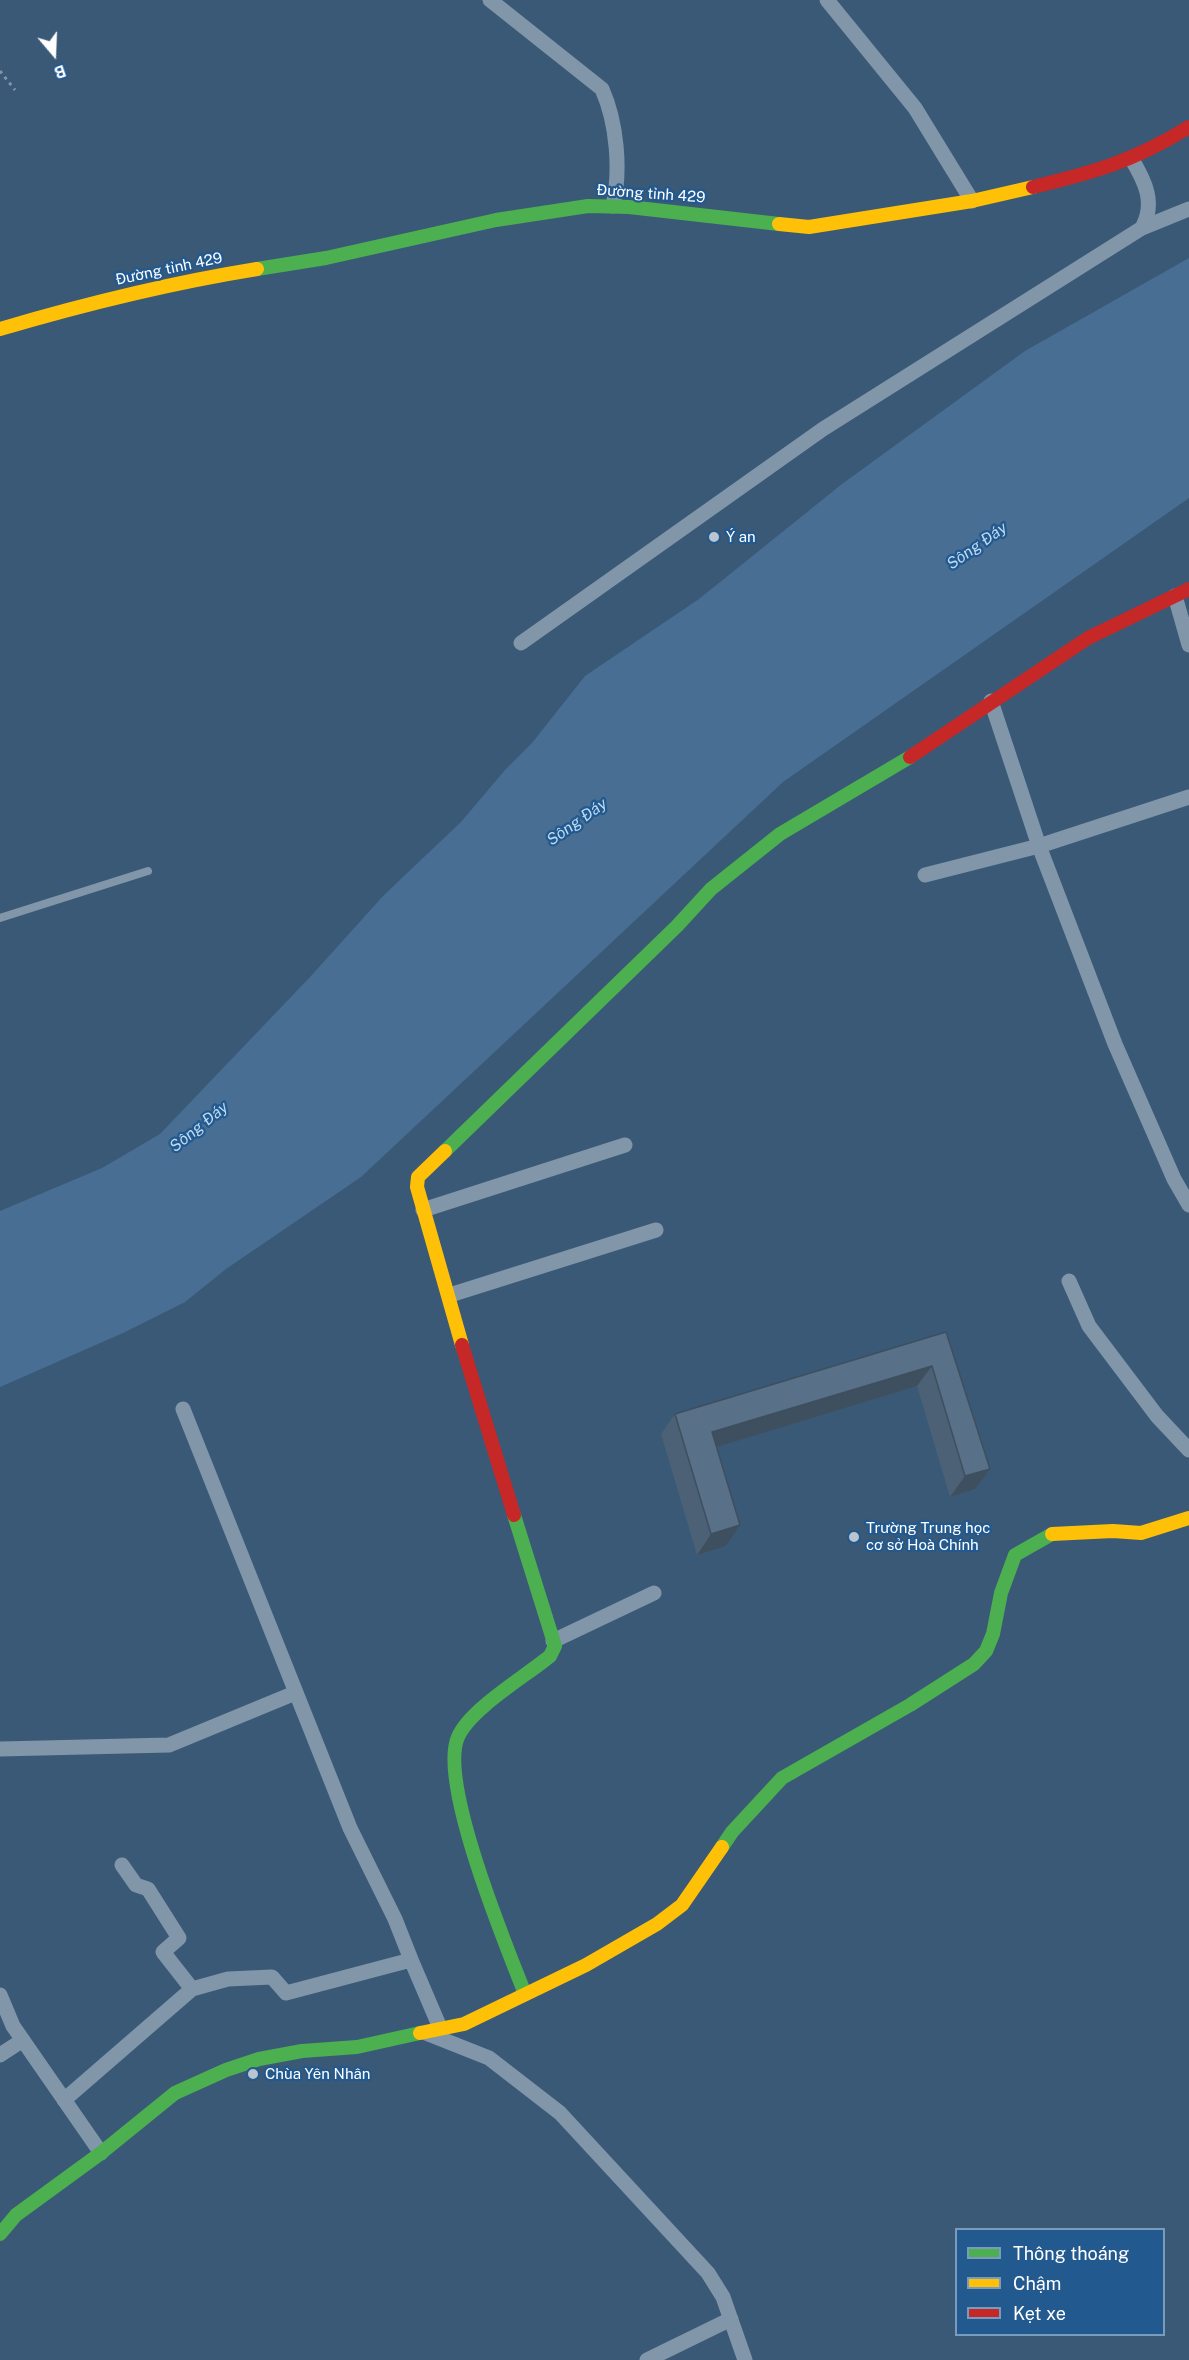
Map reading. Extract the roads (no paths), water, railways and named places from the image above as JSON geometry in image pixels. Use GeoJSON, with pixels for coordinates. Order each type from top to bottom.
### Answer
{"type":"FeatureCollection","features":[{"type":"Feature","properties":{"kind":"street"},"geometry":{"type":"LineString","coordinates":[[490,0],[602,88],[607,101],[616,160],[616,189],[613,206]]}},
{"type":"Feature","properties":{"kind":"street"},"geometry":{"type":"LineString","coordinates":[[827,0],[915,108],[972,201]]}},
{"type":"Feature","properties":{"kind":"street","name":"Đường tỉnh 429"},"geometry":{"type":"LineString","coordinates":[[0,328],[84,304],[190,280],[326,258],[496,220],[588,206],[613,206],[809,227],[972,201],[1100,171],[1189,128]]}},
{"type":"Feature","properties":{"kind":"street"},"geometry":{"type":"LineString","coordinates":[[1131,158],[1142,177],[1149,199],[1149,209],[1142,228]]}},
{"type":"Feature","properties":{"kind":"street"},"geometry":{"type":"LineString","coordinates":[[521,644],[823,429],[1142,228],[1189,209]]}},
{"type":"Feature","properties":{"kind":"street"},"geometry":{"type":"LineString","coordinates":[[525,1994],[471,1850],[455,1752],[456,1739],[473,1718],[550,1656],[555,1646],[495,1456],[417,1183],[422,1173],[677,926],[711,889],[780,834],[890,770],[1088,638],[1189,589]]}},
{"type":"Feature","properties":{"kind":"street"},"geometry":{"type":"LineString","coordinates":[[1175,596],[1189,645]]}},
{"type":"Feature","properties":{"kind":"street"},"geometry":{"type":"LineString","coordinates":[[992,701],[1039,846],[1135,1093],[1189,1205]]}},
{"type":"Feature","properties":{"kind":"street"},"geometry":{"type":"LineString","coordinates":[[925,875],[1039,846],[1189,798]]}},
{"type":"Feature","properties":{"kind":"street"},"geometry":{"type":"LineString","coordinates":[[423,1210],[625,1145]]}},
{"type":"Feature","properties":{"kind":"street"},"geometry":{"type":"LineString","coordinates":[[450,1295],[656,1230]]}},
{"type":"Feature","properties":{"kind":"street"},"geometry":{"type":"LineString","coordinates":[[1069,1281],[1089,1326],[1156,1416],[1189,1450]]}},
{"type":"Feature","properties":{"kind":"street"},"geometry":{"type":"LineString","coordinates":[[183,1409],[350,1828],[395,1919],[441,2030]]}},
{"type":"Feature","properties":{"kind":"street"},"geometry":{"type":"LineString","coordinates":[[0,2234],[16,2215],[101,2153],[175,2093],[226,2070],[270,2057],[302,2051],[357,2047],[420,2031],[441,2030],[464,2024],[586,1965],[657,1924],[682,1905],[732,1832],[782,1778],[910,1705],[974,1664],[986,1651],[993,1634],[1001,1593],[1015,1555],[1040,1536],[1068,1531],[1141,1533],[1189,1518]]}},
{"type":"Feature","properties":{"kind":"street"},"geometry":{"type":"LineString","coordinates":[[553,1641],[654,1593]]}},
{"type":"Feature","properties":{"kind":"street"},"geometry":{"type":"LineString","coordinates":[[0,1749],[169,1745],[295,1693]]}},
{"type":"Feature","properties":{"kind":"street"},"geometry":{"type":"LineString","coordinates":[[123,1865],[136,1885],[148,1889],[179,1938],[164,1952],[192,1989]]}},
{"type":"Feature","properties":{"kind":"street"},"geometry":{"type":"LineString","coordinates":[[64,2100],[192,1989],[228,1979],[272,1977],[286,1993],[407,1961],[412,1962]]}},
{"type":"Feature","properties":{"kind":"street"},"geometry":{"type":"LineString","coordinates":[[0,1995],[13,2026],[101,2153]]}},
{"type":"Feature","properties":{"kind":"street"},"geometry":{"type":"LineString","coordinates":[[420,2031],[489,2058],[560,2113],[708,2273],[723,2297],[745,2360]]}},
{"type":"Feature","properties":{"kind":"street"},"geometry":{"type":"LineString","coordinates":[[0,2055],[23,2040]]}},
{"type":"Feature","properties":{"kind":"street"},"geometry":{"type":"LineString","coordinates":[[647,2360],[731,2319]]}},
{"type":"Feature","properties":{"kind":"lane"},"geometry":{"type":"LineString","coordinates":[[0,918],[148,871]]}},
{"type":"Feature","properties":{"kind":"water","name":"Sông Đáy"},"geometry":{"type":"Polygon","coordinates":[[[1189,258],[1189,498],[783,782],[361,1177],[226,1269],[185,1302],[123,1333],[0,1387],[0,1211],[102,1168],[160,1134],[311,976],[384,895],[461,822],[505,770],[532,743],[585,676],[699,599],[842,484],[1025,351],[1189,258]]]}},
{"type":"Feature","properties":{"kind":"place","name":"Ý an"},"geometry":{"type":"Point","coordinates":[714,537]}},
{"type":"Feature","properties":{"kind":"place","name":"Trường Trung học cơ sở Hoà Chính"},"geometry":{"type":"Point","coordinates":[854,1537]}},
{"type":"Feature","properties":{"kind":"place","name":"Chùa Yên Nhân"},"geometry":{"type":"Point","coordinates":[253,2074]}}]}
